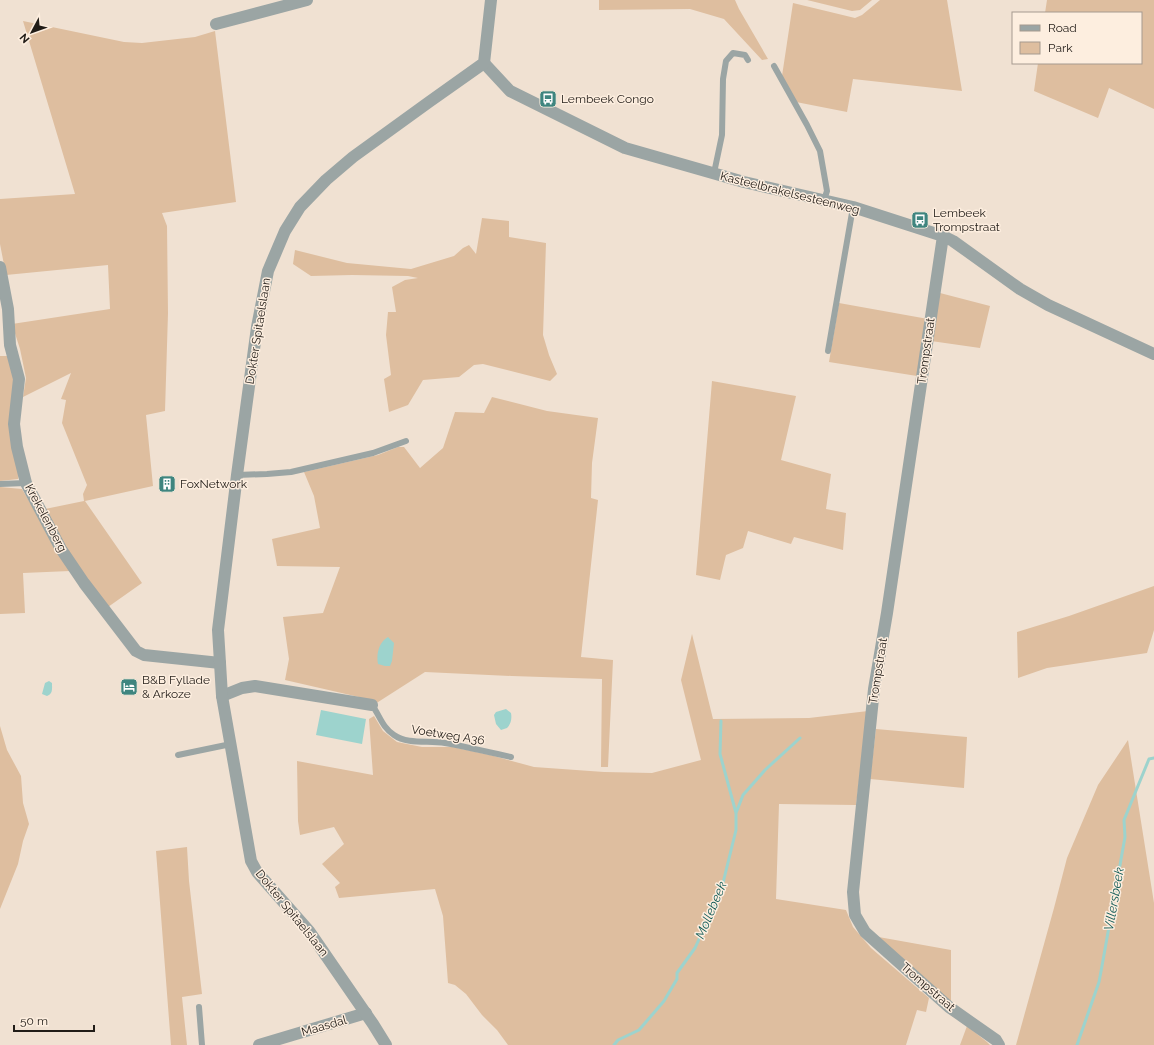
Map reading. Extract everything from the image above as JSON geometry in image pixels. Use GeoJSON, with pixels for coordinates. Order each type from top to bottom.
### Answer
{"type":"FeatureCollection","features":[{"type":"Feature","properties":{"kind":"street"},"geometry":{"type":"LineString","coordinates":[[216,24],[307,0]]}},
{"type":"Feature","properties":{"kind":"street"},"geometry":{"type":"LineString","coordinates":[[484,63],[491,0]]}},
{"type":"Feature","properties":{"kind":"street","name":"Kasteelbrakelsesteenweg"},"geometry":{"type":"LineString","coordinates":[[484,63],[510,91],[626,148],[786,195],[824,200],[853,207],[943,236],[953,241],[1020,289],[1048,305],[1154,354]]}},
{"type":"Feature","properties":{"kind":"street","name":"Dokter Spitaelslaan"},"geometry":{"type":"LineString","coordinates":[[386,1045],[366,1013],[309,931],[257,872],[251,861],[222,696],[218,630],[257,327],[268,271],[285,231],[300,208],[326,180],[342,166],[484,63]]}},
{"type":"Feature","properties":{"kind":"street","name":"Trompstraat"},"geometry":{"type":"LineString","coordinates":[[943,236],[887,613],[876,672],[853,892],[855,915],[866,932],[949,1007],[996,1040],[999,1045]]}},
{"type":"Feature","properties":{"kind":"street","name":"Krekelenberg"},"geometry":{"type":"LineString","coordinates":[[1,276],[8,309],[10,345],[19,379],[14,424],[17,447],[26,483],[61,549],[84,583],[136,651],[144,655],[220,663]]}},
{"type":"Feature","properties":{"kind":"street"},"geometry":{"type":"LineString","coordinates":[[222,696],[242,688],[255,686],[372,705]]}},
{"type":"Feature","properties":{"kind":"street","name":"Maasdal"},"geometry":{"type":"LineString","coordinates":[[259,1045],[366,1013]]}},
{"type":"Feature","properties":{"kind":"lane"},"geometry":{"type":"LineString","coordinates":[[714,173],[722,135],[723,79],[726,62],[733,53],[745,55],[748,60]]}},
{"type":"Feature","properties":{"kind":"lane"},"geometry":{"type":"LineString","coordinates":[[774,66],[820,151],[827,191],[824,200]]}},
{"type":"Feature","properties":{"kind":"lane"},"geometry":{"type":"LineString","coordinates":[[828,350],[853,207]]}},
{"type":"Feature","properties":{"kind":"lane"},"geometry":{"type":"LineString","coordinates":[[237,475],[291,472],[373,453],[406,441]]}},
{"type":"Feature","properties":{"kind":"lane"},"geometry":{"type":"LineString","coordinates":[[0,484],[26,483]]}},
{"type":"Feature","properties":{"kind":"lane","name":"Voetweg A36"},"geometry":{"type":"LineString","coordinates":[[372,705],[381,722],[395,736],[412,741],[444,742],[511,757]]}},
{"type":"Feature","properties":{"kind":"lane"},"geometry":{"type":"LineString","coordinates":[[178,755],[231,744]]}},
{"type":"Feature","properties":{"kind":"lane"},"geometry":{"type":"LineString","coordinates":[[199,1007],[202,1045]]}},
{"type":"Feature","properties":{"kind":"green space"},"geometry":{"type":"Polygon","coordinates":[[[599,0],[735,0],[768,59],[762,60],[724,19],[690,9],[599,10],[599,0]]]}},
{"type":"Feature","properties":{"kind":"green space"},"geometry":{"type":"Polygon","coordinates":[[[807,0],[872,0],[860,10],[852,11],[807,0]]]}},
{"type":"Feature","properties":{"kind":"green space"},"geometry":{"type":"Polygon","coordinates":[[[880,0],[947,0],[962,91],[853,79],[847,112],[796,102],[782,76],[793,3],[855,18],[862,15],[880,0]]]}},
{"type":"Feature","properties":{"kind":"green space"},"geometry":{"type":"Polygon","coordinates":[[[1047,0],[1154,0],[1154,109],[1109,88],[1098,118],[1034,91],[1038,64],[1142,64],[1142,12],[1045,12],[1047,0]]]}},
{"type":"Feature","properties":{"kind":"green space"},"geometry":{"type":"Polygon","coordinates":[[[23,21],[124,42],[142,43],[195,37],[215,31],[236,202],[162,213],[167,226],[168,313],[165,411],[146,415],[153,486],[85,501],[142,583],[108,607],[74,564],[45,509],[84,501],[83,494],[87,485],[62,423],[66,400],[61,399],[71,373],[23,397],[26,378],[20,349],[12,324],[110,309],[108,265],[6,275],[0,244],[0,199],[75,194],[23,21]]]}},
{"type":"Feature","properties":{"kind":"green space"},"geometry":{"type":"Polygon","coordinates":[[[482,218],[509,221],[509,237],[546,243],[543,335],[557,374],[550,381],[483,364],[474,365],[459,377],[423,380],[408,405],[389,412],[384,379],[391,375],[386,335],[388,312],[396,312],[392,287],[405,280],[418,278],[408,276],[311,276],[293,264],[295,250],[347,263],[411,269],[454,256],[469,245],[476,254],[482,218]]]}},
{"type":"Feature","properties":{"kind":"green space"},"geometry":{"type":"Polygon","coordinates":[[[940,293],[990,306],[980,348],[931,341],[940,293]]]}},
{"type":"Feature","properties":{"kind":"green space"},"geometry":{"type":"Polygon","coordinates":[[[839,303],[928,319],[917,376],[829,362],[839,303]]]}},
{"type":"Feature","properties":{"kind":"green space"},"geometry":{"type":"Polygon","coordinates":[[[0,356],[9,356],[14,377],[19,473],[18,479],[0,481],[0,356]]]}},
{"type":"Feature","properties":{"kind":"green space"},"geometry":{"type":"Polygon","coordinates":[[[712,381],[796,396],[781,460],[831,474],[826,509],[846,513],[843,550],[794,537],[791,544],[748,531],[743,548],[726,555],[720,580],[696,575],[712,381]]]}},
{"type":"Feature","properties":{"kind":"green space"},"geometry":{"type":"Polygon","coordinates":[[[492,397],[547,411],[598,418],[592,463],[591,498],[598,500],[581,657],[613,660],[608,767],[601,767],[602,679],[425,672],[375,704],[359,697],[285,680],[289,659],[283,617],[323,613],[340,567],[277,566],[272,539],[320,528],[314,496],[304,472],[378,455],[398,447],[404,447],[420,468],[443,448],[455,412],[484,413],[492,397]]]}},
{"type":"Feature","properties":{"kind":"green space"},"geometry":{"type":"Polygon","coordinates":[[[0,487],[22,489],[70,571],[23,573],[25,613],[0,614],[0,487]]]}},
{"type":"Feature","properties":{"kind":"green space"},"geometry":{"type":"Polygon","coordinates":[[[1154,586],[1154,630],[1147,653],[1047,668],[1018,678],[1017,632],[1069,616],[1154,586]]]}},
{"type":"Feature","properties":{"kind":"green space"},"geometry":{"type":"Polygon","coordinates":[[[692,634],[713,719],[809,718],[868,711],[856,805],[779,804],[776,899],[846,910],[853,927],[871,948],[929,998],[926,1012],[917,1010],[906,1045],[508,1045],[466,994],[455,985],[448,983],[443,916],[435,889],[339,898],[335,887],[340,883],[322,864],[344,844],[334,827],[300,835],[298,821],[297,761],[373,775],[369,719],[374,716],[383,731],[397,742],[422,747],[452,747],[490,755],[534,767],[604,772],[652,773],[701,760],[681,680],[692,634]]]}},
{"type":"Feature","properties":{"kind":"green space"},"geometry":{"type":"Polygon","coordinates":[[[0,726],[7,750],[21,776],[23,803],[29,824],[23,841],[18,864],[0,909],[0,726]]]}},
{"type":"Feature","properties":{"kind":"green space"},"geometry":{"type":"Polygon","coordinates":[[[876,729],[967,737],[964,788],[870,779],[876,729]]]}},
{"type":"Feature","properties":{"kind":"green space"},"geometry":{"type":"Polygon","coordinates":[[[1128,740],[1154,903],[1154,1045],[1016,1045],[1067,858],[1098,785],[1128,740]]]}},
{"type":"Feature","properties":{"kind":"green space"},"geometry":{"type":"Polygon","coordinates":[[[187,847],[189,881],[202,994],[182,997],[187,1045],[171,1045],[156,851],[187,847]]]}},
{"type":"Feature","properties":{"kind":"green space"},"geometry":{"type":"Polygon","coordinates":[[[873,936],[951,950],[951,1004],[873,936]]]}},
{"type":"Feature","properties":{"kind":"green space"},"geometry":{"type":"Polygon","coordinates":[[[967,1026],[987,1042],[990,1045],[960,1045],[967,1026]]]}},
{"type":"Feature","properties":{"kind":"water"},"geometry":{"type":"Polygon","coordinates":[[[388,637],[394,643],[392,661],[390,666],[385,666],[378,664],[377,656],[380,645],[388,637]]]}},
{"type":"Feature","properties":{"kind":"water"},"geometry":{"type":"Polygon","coordinates":[[[49,681],[52,683],[52,689],[51,693],[47,696],[42,694],[45,683],[49,681]]]}},
{"type":"Feature","properties":{"kind":"water"},"geometry":{"type":"Polygon","coordinates":[[[506,709],[511,713],[511,721],[507,728],[501,730],[496,724],[494,715],[496,712],[506,709]]]}},
{"type":"Feature","properties":{"kind":"water"},"geometry":{"type":"Polygon","coordinates":[[[321,710],[366,719],[362,744],[316,735],[321,710]]]}},
{"type":"Feature","properties":{"kind":"waterway","name":"Mollebeek"},"geometry":{"type":"LineString","coordinates":[[614,1045],[618,1040],[639,1030],[664,1001],[677,979],[677,973],[695,948],[721,891],[736,830],[736,813],[720,754],[721,721]]}},
{"type":"Feature","properties":{"kind":"waterway"},"geometry":{"type":"LineString","coordinates":[[736,813],[743,795],[765,770],[800,738]]}},
{"type":"Feature","properties":{"kind":"waterway","name":"Villersbeek"},"geometry":{"type":"LineString","coordinates":[[1077,1045],[1099,982],[1125,837],[1124,820],[1149,759],[1154,758]]}},
{"type":"Feature","properties":{"kind":"place","name":"Lembeek Congo"},"geometry":{"type":"Point","coordinates":[548,99]}},
{"type":"Feature","properties":{"kind":"place","name":"Lembeek Trompstraat"},"geometry":{"type":"Point","coordinates":[920,220]}},
{"type":"Feature","properties":{"kind":"place","name":"FoxNetwork"},"geometry":{"type":"Point","coordinates":[167,484]}},
{"type":"Feature","properties":{"kind":"place","name":"B&B Fyllade & Arkoze"},"geometry":{"type":"Point","coordinates":[129,687]}}]}
